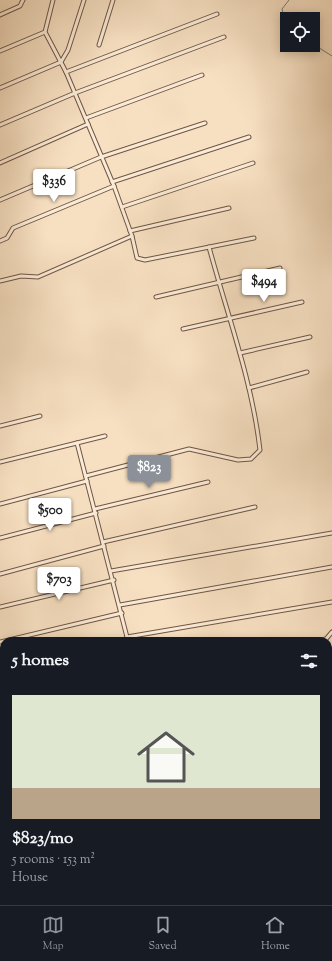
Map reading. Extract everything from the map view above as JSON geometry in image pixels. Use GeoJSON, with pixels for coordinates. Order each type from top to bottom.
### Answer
{"type":"FeatureCollection","features":[{"type":"Feature","properties":{"kind":"street"},"geometry":{"type":"LineString","coordinates":[[0,15],[20,6],[23,0]]}},
{"type":"Feature","properties":{"kind":"street"},"geometry":{"type":"LineString","coordinates":[[54,0],[45,32],[66,72],[114,186],[132,236],[137,258],[144,260],[254,238]]}},
{"type":"Feature","properties":{"kind":"street"},"geometry":{"type":"LineString","coordinates":[[0,88],[61,62],[68,50],[84,0]]}},
{"type":"Feature","properties":{"kind":"street"},"geometry":{"type":"LineString","coordinates":[[99,45],[113,0]]}},
{"type":"Feature","properties":{"kind":"street"},"geometry":{"type":"LineString","coordinates":[[66,72],[217,14]]}},
{"type":"Feature","properties":{"kind":"street"},"geometry":{"type":"LineString","coordinates":[[0,50],[45,32]]}},
{"type":"Feature","properties":{"kind":"street"},"geometry":{"type":"LineString","coordinates":[[0,126],[75,93],[224,37]]}},
{"type":"Feature","properties":{"kind":"street"},"geometry":{"type":"LineString","coordinates":[[86,118],[202,75]]}},
{"type":"Feature","properties":{"kind":"street"},"geometry":{"type":"LineString","coordinates":[[0,200],[101,157],[205,123]]}},
{"type":"Feature","properties":{"kind":"street"},"geometry":{"type":"LineString","coordinates":[[0,163],[88,124]]}},
{"type":"Feature","properties":{"kind":"street"},"geometry":{"type":"LineString","coordinates":[[112,182],[249,136]]}},
{"type":"Feature","properties":{"kind":"street"},"geometry":{"type":"LineString","coordinates":[[122,207],[253,163]]}},
{"type":"Feature","properties":{"kind":"street"},"geometry":{"type":"LineString","coordinates":[[0,241],[7,238],[13,228],[114,186]]}},
{"type":"Feature","properties":{"kind":"street"},"geometry":{"type":"LineString","coordinates":[[130,231],[229,208]]}},
{"type":"Feature","properties":{"kind":"street"},"geometry":{"type":"LineString","coordinates":[[0,281],[21,276],[38,277],[132,236]]}},
{"type":"Feature","properties":{"kind":"street"},"geometry":{"type":"LineString","coordinates":[[86,476],[189,449],[238,460],[251,459],[260,450],[257,418],[209,247]]}},
{"type":"Feature","properties":{"kind":"street"},"geometry":{"type":"LineString","coordinates":[[156,297],[280,268]]}},
{"type":"Feature","properties":{"kind":"street"},"geometry":{"type":"LineString","coordinates":[[183,330],[302,302]]}},
{"type":"Feature","properties":{"kind":"street"},"geometry":{"type":"LineString","coordinates":[[240,353],[310,337]]}},
{"type":"Feature","properties":{"kind":"street"},"geometry":{"type":"LineString","coordinates":[[249,388],[307,372]]}},
{"type":"Feature","properties":{"kind":"street"},"geometry":{"type":"LineString","coordinates":[[0,426],[40,416]]}},
{"type":"Feature","properties":{"kind":"street"},"geometry":{"type":"LineString","coordinates":[[0,462],[105,436]]}},
{"type":"Feature","properties":{"kind":"street"},"geometry":{"type":"LineString","coordinates":[[78,443],[114,580],[127,637]]}},
{"type":"Feature","properties":{"kind":"street"},"geometry":{"type":"LineString","coordinates":[[0,504],[87,481]]}},
{"type":"Feature","properties":{"kind":"street"},"geometry":{"type":"LineString","coordinates":[[0,538],[95,511],[208,482]]}},
{"type":"Feature","properties":{"kind":"street"},"geometry":{"type":"LineString","coordinates":[[0,574],[104,544],[255,507]]}},
{"type":"Feature","properties":{"kind":"street"},"geometry":{"type":"LineString","coordinates":[[111,571],[332,533]]}},
{"type":"Feature","properties":{"kind":"street"},"geometry":{"type":"LineString","coordinates":[[120,605],[332,567]]}},
{"type":"Feature","properties":{"kind":"street"},"geometry":{"type":"LineString","coordinates":[[0,607],[114,580]]}},
{"type":"Feature","properties":{"kind":"street"},"geometry":{"type":"LineString","coordinates":[[138,637],[332,602]]}},
{"type":"Feature","properties":{"kind":"street"},"geometry":{"type":"LineString","coordinates":[[21,637],[122,613]]}},
{"type":"Feature","properties":{"kind":"waterway"},"geometry":{"type":"LineString","coordinates":[[283,12],[282,9],[289,0]]}},
{"type":"Feature","properties":{"kind":"waterway"},"geometry":{"type":"LineString","coordinates":[[320,48],[332,56]]}}]}
